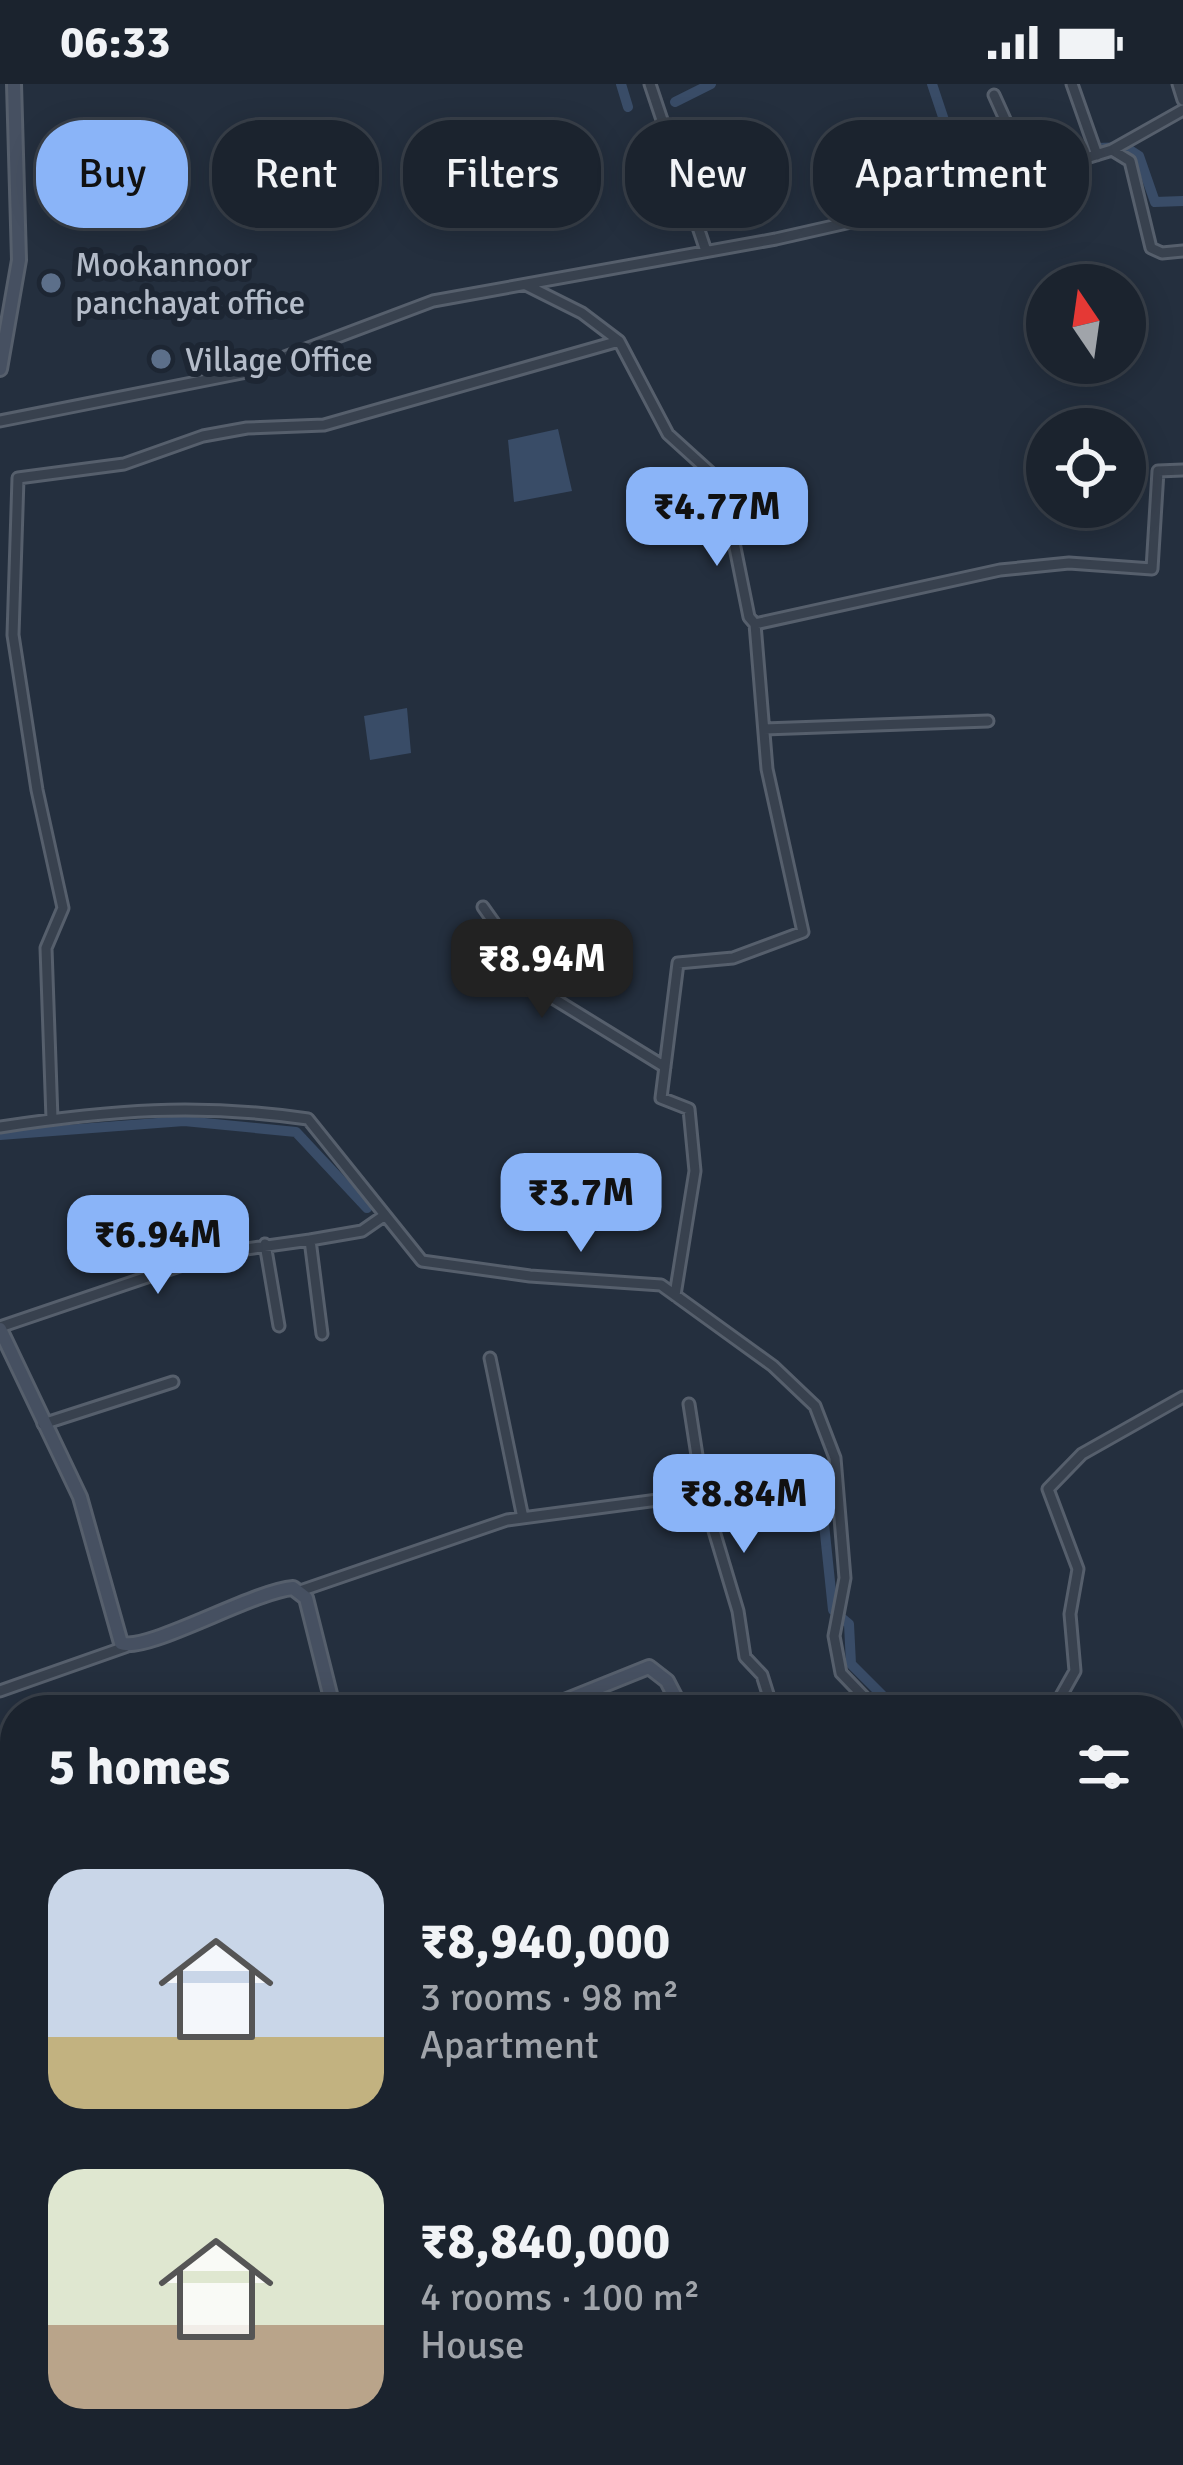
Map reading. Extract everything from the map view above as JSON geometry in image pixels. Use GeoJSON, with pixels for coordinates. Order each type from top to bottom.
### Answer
{"type":"FeatureCollection","features":[{"type":"Feature","properties":{"kind":"main road"},"geometry":{"type":"LineString","coordinates":[[0,369],[19,260],[14,84]]}},
{"type":"Feature","properties":{"kind":"main road"},"geometry":{"type":"LineString","coordinates":[[0,1328],[80,1497],[118,1637],[125,1647],[283,1588],[300,1591],[323,1653],[331,1695]]}},
{"type":"Feature","properties":{"kind":"main road"},"geometry":{"type":"LineString","coordinates":[[579,1695],[649,1667],[667,1681],[674,1695]]}},
{"type":"Feature","properties":{"kind":"street"},"geometry":{"type":"LineString","coordinates":[[650,84],[706,251]]}},
{"type":"Feature","properties":{"kind":"street"},"geometry":{"type":"LineString","coordinates":[[1072,84],[1097,155]]}},
{"type":"Feature","properties":{"kind":"street"},"geometry":{"type":"LineString","coordinates":[[1178,84],[1183,100]]}},
{"type":"Feature","properties":{"kind":"street"},"geometry":{"type":"LineString","coordinates":[[994,95],[1005,120]]}},
{"type":"Feature","properties":{"kind":"street"},"geometry":{"type":"LineString","coordinates":[[1089,158],[1112,151],[1183,110]]}},
{"type":"Feature","properties":{"kind":"street"},"geometry":{"type":"LineString","coordinates":[[1112,151],[1130,161],[1151,248],[1162,253],[1183,250]]}},
{"type":"Feature","properties":{"kind":"street"},"geometry":{"type":"LineString","coordinates":[[0,421],[242,373],[404,308],[815,228]]}},
{"type":"Feature","properties":{"kind":"street"},"geometry":{"type":"LineString","coordinates":[[526,285],[583,313],[619,341],[668,434],[722,483],[755,624],[767,770],[803,932],[733,958],[678,963],[661,1098],[689,1109],[695,1171],[675,1294]]}},
{"type":"Feature","properties":{"kind":"street"},"geometry":{"type":"LineString","coordinates":[[52,1119],[46,948],[63,908],[37,790],[13,634],[18,478],[124,464],[203,436],[247,428],[324,424],[619,341]]}},
{"type":"Feature","properties":{"kind":"street"},"geometry":{"type":"LineString","coordinates":[[755,624],[1000,570],[1069,563],[1152,569],[1158,471],[1183,470]]}},
{"type":"Feature","properties":{"kind":"street"},"geometry":{"type":"LineString","coordinates":[[764,729],[988,721]]}},
{"type":"Feature","properties":{"kind":"street"},"geometry":{"type":"LineString","coordinates":[[483,907],[543,992],[665,1067]]}},
{"type":"Feature","properties":{"kind":"street"},"geometry":{"type":"LineString","coordinates":[[0,1127],[219,1106],[308,1119],[422,1261],[530,1276],[616,1279],[661,1285],[675,1294],[773,1366],[815,1406],[835,1458],[845,1578],[834,1636],[841,1673],[862,1695]]}},
{"type":"Feature","properties":{"kind":"street"},"geometry":{"type":"LineString","coordinates":[[0,1328],[218,1253],[362,1231],[385,1215]]}},
{"type":"Feature","properties":{"kind":"street"},"geometry":{"type":"LineString","coordinates":[[310,1240],[322,1334]]}},
{"type":"Feature","properties":{"kind":"street"},"geometry":{"type":"LineString","coordinates":[[265,1244],[279,1327]]}},
{"type":"Feature","properties":{"kind":"street"},"geometry":{"type":"LineString","coordinates":[[490,1358],[523,1518]]}},
{"type":"Feature","properties":{"kind":"street"},"geometry":{"type":"LineString","coordinates":[[43,1424],[173,1382]]}},
{"type":"Feature","properties":{"kind":"street"},"geometry":{"type":"LineString","coordinates":[[1062,1695],[1076,1671],[1070,1614],[1078,1569],[1048,1490],[1082,1454],[1183,1397]]}},
{"type":"Feature","properties":{"kind":"street"},"geometry":{"type":"LineString","coordinates":[[689,1404],[703,1494],[738,1610],[745,1657],[762,1675],[768,1695]]}},
{"type":"Feature","properties":{"kind":"street"},"geometry":{"type":"LineString","coordinates":[[300,1591],[523,1518],[703,1494]]}},
{"type":"Feature","properties":{"kind":"street"},"geometry":{"type":"LineString","coordinates":[[0,1691],[125,1647]]}},
{"type":"Feature","properties":{"kind":"water"},"geometry":{"type":"Polygon","coordinates":[[[558,429],[572,491],[514,502],[508,440],[558,429]]]}},
{"type":"Feature","properties":{"kind":"water"},"geometry":{"type":"Polygon","coordinates":[[[407,708],[411,753],[370,760],[364,716],[407,708]]]}},
{"type":"Feature","properties":{"kind":"waterway"},"geometry":{"type":"LineString","coordinates":[[621,84],[628,107]]}},
{"type":"Feature","properties":{"kind":"waterway"},"geometry":{"type":"LineString","coordinates":[[675,102],[711,84]]}},
{"type":"Feature","properties":{"kind":"waterway"},"geometry":{"type":"LineString","coordinates":[[932,84],[958,162],[1011,173],[1098,148],[1125,147],[1139,156],[1155,202],[1183,201]]}},
{"type":"Feature","properties":{"kind":"waterway"},"geometry":{"type":"LineString","coordinates":[[0,1135],[184,1121],[296,1132],[367,1208]]}},
{"type":"Feature","properties":{"kind":"waterway"},"geometry":{"type":"LineString","coordinates":[[824,1524],[833,1610]]}},
{"type":"Feature","properties":{"kind":"waterway"},"geometry":{"type":"LineString","coordinates":[[843,1619],[849,1624],[851,1664],[882,1695]]}},
{"type":"Feature","properties":{"kind":"place","name":"Mookannoor panchayat office"},"geometry":{"type":"Point","coordinates":[51,283]}},
{"type":"Feature","properties":{"kind":"place","name":"Village Office"},"geometry":{"type":"Point","coordinates":[161,359]}}]}
